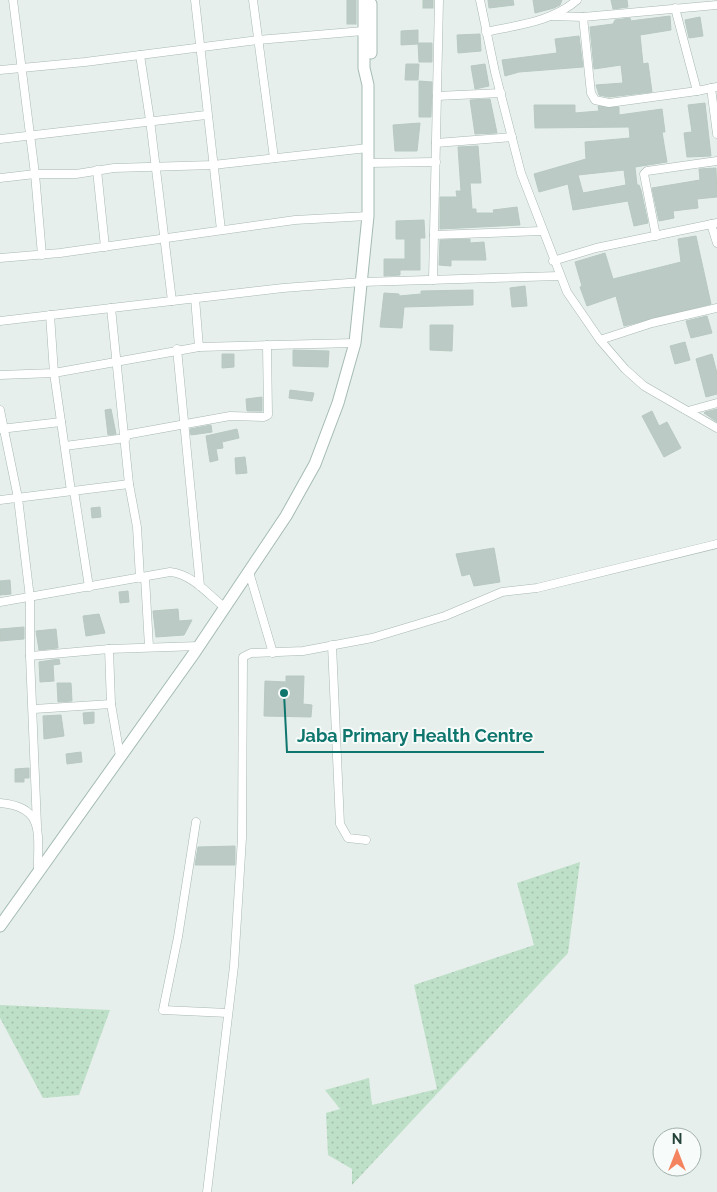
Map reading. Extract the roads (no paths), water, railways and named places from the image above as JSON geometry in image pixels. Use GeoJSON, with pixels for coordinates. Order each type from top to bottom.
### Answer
{"type":"FeatureCollection","features":[{"type":"Feature","properties":{"kind":"main road"},"geometry":{"type":"LineString","coordinates":[[364,0],[364,68],[368,85]]}},
{"type":"Feature","properties":{"kind":"main road"},"geometry":{"type":"LineString","coordinates":[[0,926],[199,646],[286,516],[315,464],[338,403],[355,343],[368,216],[368,85],[371,67],[371,0]]}},
{"type":"Feature","properties":{"kind":"street"},"geometry":{"type":"LineString","coordinates":[[14,0],[35,174],[42,255]]}},
{"type":"Feature","properties":{"kind":"street"},"geometry":{"type":"LineString","coordinates":[[194,0],[221,230]]}},
{"type":"Feature","properties":{"kind":"street"},"geometry":{"type":"LineString","coordinates":[[253,0],[274,158]]}},
{"type":"Feature","properties":{"kind":"street"},"geometry":{"type":"LineString","coordinates":[[433,280],[439,0]]}},
{"type":"Feature","properties":{"kind":"street"},"geometry":{"type":"LineString","coordinates":[[480,0],[520,173],[559,276],[574,304],[600,340],[625,369],[644,386],[717,428]]}},
{"type":"Feature","properties":{"kind":"street"},"geometry":{"type":"LineString","coordinates":[[486,32],[552,16],[564,11],[577,0]]}},
{"type":"Feature","properties":{"kind":"street"},"geometry":{"type":"LineString","coordinates":[[552,16],[583,17],[717,5]]}},
{"type":"Feature","properties":{"kind":"street"},"geometry":{"type":"LineString","coordinates":[[675,8],[697,91]]}},
{"type":"Feature","properties":{"kind":"street"},"geometry":{"type":"LineString","coordinates":[[583,17],[591,93],[595,100],[609,103],[714,87],[717,134]]}},
{"type":"Feature","properties":{"kind":"street"},"geometry":{"type":"LineString","coordinates":[[0,70],[258,40],[363,31]]}},
{"type":"Feature","properties":{"kind":"street"},"geometry":{"type":"LineString","coordinates":[[140,55],[150,120],[154,168],[172,301]]}},
{"type":"Feature","properties":{"kind":"street"},"geometry":{"type":"LineString","coordinates":[[437,96],[501,93]]}},
{"type":"Feature","properties":{"kind":"street"},"geometry":{"type":"LineString","coordinates":[[0,139],[150,120],[206,115]]}},
{"type":"Feature","properties":{"kind":"street"},"geometry":{"type":"LineString","coordinates":[[436,144],[512,137]]}},
{"type":"Feature","properties":{"kind":"street"},"geometry":{"type":"LineString","coordinates":[[0,178],[35,174],[76,174],[114,168],[213,166],[368,148]]}},
{"type":"Feature","properties":{"kind":"street"},"geometry":{"type":"LineString","coordinates":[[656,236],[644,174],[647,171],[717,161]]}},
{"type":"Feature","properties":{"kind":"street"},"geometry":{"type":"LineString","coordinates":[[368,163],[436,162]]}},
{"type":"Feature","properties":{"kind":"street"},"geometry":{"type":"LineString","coordinates":[[97,170],[105,247]]}},
{"type":"Feature","properties":{"kind":"street"},"geometry":{"type":"LineString","coordinates":[[0,258],[105,247],[295,220],[368,216]]}},
{"type":"Feature","properties":{"kind":"street"},"geometry":{"type":"LineString","coordinates":[[553,261],[596,248],[714,224],[717,243]]}},
{"type":"Feature","properties":{"kind":"street"},"geometry":{"type":"LineString","coordinates":[[434,235],[541,231]]}},
{"type":"Feature","properties":{"kind":"street"},"geometry":{"type":"LineString","coordinates":[[0,322],[283,288],[362,282],[559,276]]}},
{"type":"Feature","properties":{"kind":"street"},"geometry":{"type":"LineString","coordinates":[[196,298],[199,346]]}},
{"type":"Feature","properties":{"kind":"street"},"geometry":{"type":"LineString","coordinates":[[112,308],[129,484],[137,527],[149,647]]}},
{"type":"Feature","properties":{"kind":"street"},"geometry":{"type":"LineString","coordinates":[[600,340],[652,324],[717,308]]}},
{"type":"Feature","properties":{"kind":"street"},"geometry":{"type":"LineString","coordinates":[[50,315],[54,373],[61,422],[89,587]]}},
{"type":"Feature","properties":{"kind":"street"},"geometry":{"type":"LineString","coordinates":[[0,376],[54,373],[199,346],[355,343]]}},
{"type":"Feature","properties":{"kind":"street"},"geometry":{"type":"LineString","coordinates":[[65,446],[125,437],[182,424],[230,416],[264,417],[268,415],[266,345]]}},
{"type":"Feature","properties":{"kind":"street"},"geometry":{"type":"LineString","coordinates":[[177,349],[182,424],[200,586]]}},
{"type":"Feature","properties":{"kind":"street"},"geometry":{"type":"LineString","coordinates":[[688,411],[717,403]]}},
{"type":"Feature","properties":{"kind":"street"},"geometry":{"type":"LineString","coordinates":[[0,410],[1,429],[18,498],[30,598],[30,656],[34,710],[38,873]]}},
{"type":"Feature","properties":{"kind":"street"},"geometry":{"type":"LineString","coordinates":[[1,429],[61,422]]}},
{"type":"Feature","properties":{"kind":"street"},"geometry":{"type":"LineString","coordinates":[[0,500],[129,484]]}},
{"type":"Feature","properties":{"kind":"street"},"geometry":{"type":"LineString","coordinates":[[207,1192],[234,966],[242,838],[241,666],[243,657],[251,653],[273,653],[372,638],[445,616],[502,592],[537,588],[717,544]]}},
{"type":"Feature","properties":{"kind":"street"},"geometry":{"type":"LineString","coordinates":[[0,602],[170,572],[180,573],[200,586],[224,607]]}},
{"type":"Feature","properties":{"kind":"street"},"geometry":{"type":"LineString","coordinates":[[249,572],[273,653]]}},
{"type":"Feature","properties":{"kind":"street"},"geometry":{"type":"LineString","coordinates":[[332,645],[340,824],[348,838],[366,840]]}},
{"type":"Feature","properties":{"kind":"street"},"geometry":{"type":"LineString","coordinates":[[30,656],[109,649],[199,646]]}},
{"type":"Feature","properties":{"kind":"street"},"geometry":{"type":"LineString","coordinates":[[109,649],[111,704],[120,756]]}},
{"type":"Feature","properties":{"kind":"street"},"geometry":{"type":"LineString","coordinates":[[34,710],[111,704]]}},
{"type":"Feature","properties":{"kind":"street"},"geometry":{"type":"LineString","coordinates":[[0,803],[18,805],[29,812],[38,826]]}},
{"type":"Feature","properties":{"kind":"street"},"geometry":{"type":"LineString","coordinates":[[196,822],[178,937],[163,1010],[228,1013]]}},
{"type":"Feature","properties":{"kind":"place","name":"Jaba Primary Health Centre"},"geometry":{"type":"Point","coordinates":[284,693]}}]}
